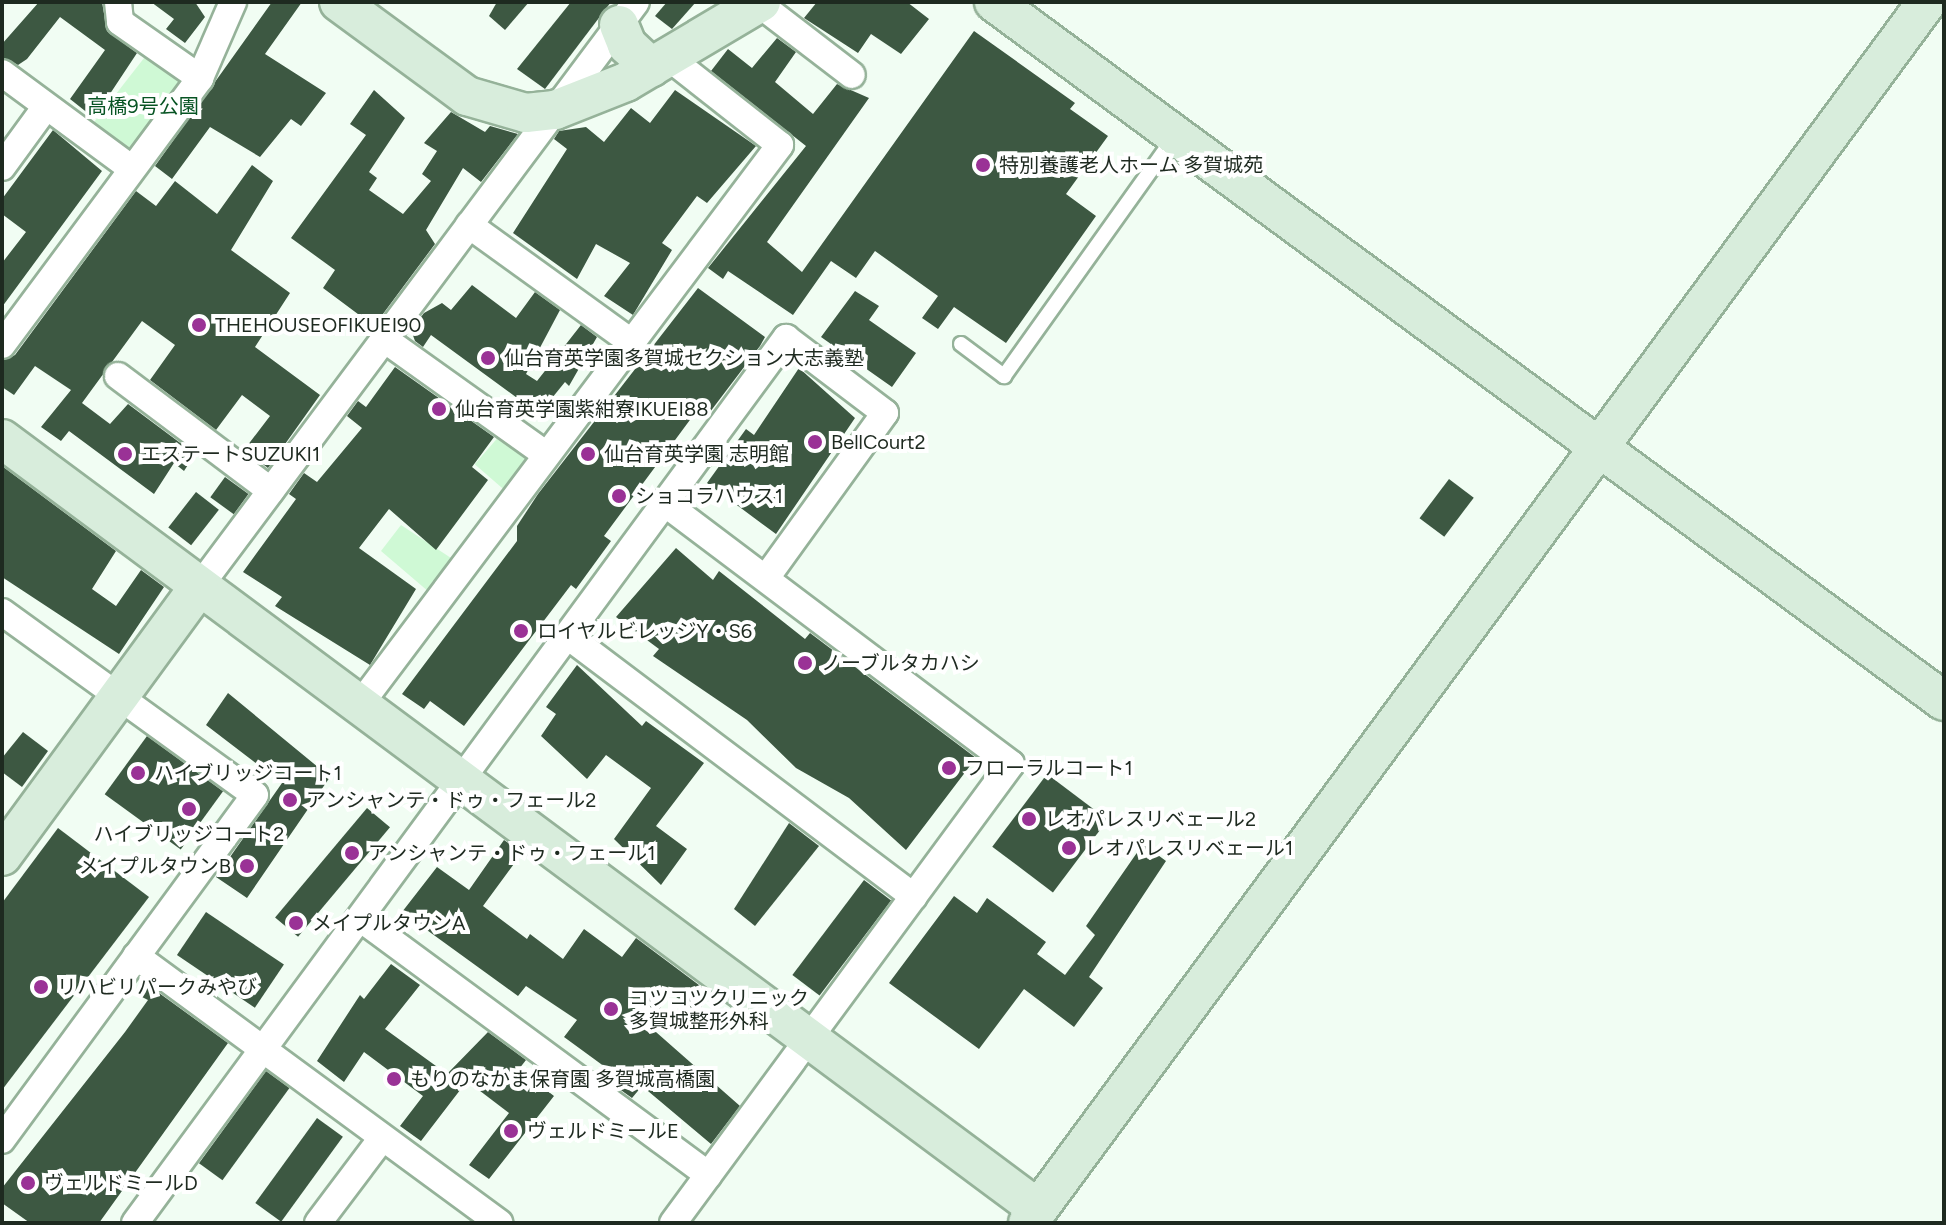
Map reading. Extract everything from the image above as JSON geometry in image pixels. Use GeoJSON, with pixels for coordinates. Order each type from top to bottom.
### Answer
{"type":"FeatureCollection","features":[{"type":"Feature","properties":{"kind":"street"},"geometry":{"type":"LineString","coordinates":[[118,2],[120,22],[200,78]]}},
{"type":"Feature","properties":{"kind":"street"},"geometry":{"type":"LineString","coordinates":[[2,345],[200,78],[233,2]]}},
{"type":"Feature","properties":{"kind":"street"},"geometry":{"type":"LineString","coordinates":[[339,2],[467,96],[526,113],[555,110],[660,62],[759,3],[852,75]]}},
{"type":"Feature","properties":{"kind":"street"},"geometry":{"type":"LineString","coordinates":[[994,2],[1178,132],[1944,701]]}},
{"type":"Feature","properties":{"kind":"street"},"geometry":{"type":"LineString","coordinates":[[2,439],[199,587],[811,1034],[1033,1216],[1927,2]]}},
{"type":"Feature","properties":{"kind":"street"},"geometry":{"type":"LineString","coordinates":[[2,856],[628,13]]}},
{"type":"Feature","properties":{"kind":"street"},"geometry":{"type":"LineString","coordinates":[[361,703],[544,453],[780,145],[660,62],[627,45],[628,13]]}},
{"type":"Feature","properties":{"kind":"street"},"geometry":{"type":"LineString","coordinates":[[2,73],[45,108],[131,168]]}},
{"type":"Feature","properties":{"kind":"street"},"geometry":{"type":"LineString","coordinates":[[2,167],[45,108]]}},
{"type":"Feature","properties":{"kind":"street"},"geometry":{"type":"LineString","coordinates":[[469,225],[630,341]]}},
{"type":"Feature","properties":{"kind":"street"},"geometry":{"type":"LineString","coordinates":[[135,1223],[786,338],[885,413],[766,578]]}},
{"type":"Feature","properties":{"kind":"street"},"geometry":{"type":"LineString","coordinates":[[384,339],[544,453]]}},
{"type":"Feature","properties":{"kind":"street"},"geometry":{"type":"LineString","coordinates":[[118,376],[271,491]]}},
{"type":"Feature","properties":{"kind":"street"},"geometry":{"type":"LineString","coordinates":[[666,504],[1011,764],[673,1223]]}},
{"type":"Feature","properties":{"kind":"street"},"geometry":{"type":"LineString","coordinates":[[2,1140],[255,795],[121,696],[5,621]]}},
{"type":"Feature","properties":{"kind":"street"},"geometry":{"type":"LineString","coordinates":[[568,636],[914,897]]}},
{"type":"Feature","properties":{"kind":"street"},"geometry":{"type":"LineString","coordinates":[[360,918],[709,1175]]}},
{"type":"Feature","properties":{"kind":"street"},"geometry":{"type":"LineString","coordinates":[[136,956],[497,1222]]}},
{"type":"Feature","properties":{"kind":"street"},"geometry":{"type":"LineString","coordinates":[[318,1223],[382,1138]]}},
{"type":"Feature","properties":{"kind":"lane"},"geometry":{"type":"LineString","coordinates":[[961,344],[1004,376],[1178,132]]}},
{"type":"Feature","properties":{"kind":"green space","name":"高橋9号公園"},"geometry":{"type":"Polygon","coordinates":[[[155,44],[200,78],[147,147],[120,149],[91,126],[155,44]]]}},
{"type":"Feature","properties":{"kind":"green space"},"geometry":{"type":"Polygon","coordinates":[[[501,434],[529,458],[503,488],[475,464],[501,434]]]}},
{"type":"Feature","properties":{"kind":"green space"},"geometry":{"type":"Polygon","coordinates":[[[401,525],[454,560],[429,592],[381,551],[401,525]]]}},
{"type":"Feature","properties":{"kind":"building"},"geometry":{"type":"Polygon","coordinates":[[[39,2],[102,2],[107,31],[137,53],[94,118],[70,99],[105,50],[60,17],[27,59],[18,65],[2,57],[2,44],[39,2]]]}},
{"type":"Feature","properties":{"kind":"building"},"geometry":{"type":"Polygon","coordinates":[[[151,2],[195,2],[205,17],[185,43],[166,29],[174,19],[151,2]]]}},
{"type":"Feature","properties":{"kind":"building"},"geometry":{"type":"Polygon","coordinates":[[[272,2],[302,2],[265,54],[326,93],[301,126],[291,119],[260,157],[210,127],[172,179],[155,166],[272,2]]]}},
{"type":"Feature","properties":{"kind":"building"},"geometry":{"type":"Polygon","coordinates":[[[497,2],[529,2],[505,30],[489,16],[497,2]]]}},
{"type":"Feature","properties":{"kind":"building"},"geometry":{"type":"Polygon","coordinates":[[[571,2],[611,2],[545,89],[517,69],[571,2]]]}},
{"type":"Feature","properties":{"kind":"building"},"geometry":{"type":"Polygon","coordinates":[[[667,2],[696,2],[672,29],[655,16],[667,2]]]}},
{"type":"Feature","properties":{"kind":"building"},"geometry":{"type":"Polygon","coordinates":[[[817,2],[907,2],[929,19],[901,54],[871,34],[858,53],[804,18],[817,2]]]}},
{"type":"Feature","properties":{"kind":"building","name":"特別養護老人ホーム 多賀城苑"},"geometry":{"type":"Polygon","coordinates":[[[974,31],[1075,103],[1070,109],[1108,136],[1066,194],[1096,216],[1006,343],[954,307],[938,329],[922,318],[938,296],[875,251],[856,278],[831,261],[793,315],[728,271],[723,279],[708,268],[806,146],[711,71],[728,49],[752,68],[777,38],[796,52],[775,82],[813,114],[837,84],[869,98],[767,242],[802,272],[974,31]]]}},
{"type":"Feature","properties":{"kind":"building"},"geometry":{"type":"Polygon","coordinates":[[[374,90],[405,118],[369,172],[377,178],[369,190],[403,214],[431,181],[422,174],[437,151],[424,143],[451,112],[485,132],[490,126],[518,134],[481,182],[463,168],[426,230],[435,244],[374,326],[323,288],[335,270],[291,238],[366,135],[350,124],[374,90]]]}},
{"type":"Feature","properties":{"kind":"building"},"geometry":{"type":"Polygon","coordinates":[[[675,90],[756,146],[707,203],[697,196],[662,243],[672,250],[633,315],[604,296],[630,263],[596,244],[577,279],[513,233],[567,149],[554,139],[559,131],[586,127],[604,142],[631,108],[650,123],[675,90]]]}},
{"type":"Feature","properties":{"kind":"building"},"geometry":{"type":"Polygon","coordinates":[[[53,130],[102,171],[2,307],[2,263],[26,232],[2,214],[2,199],[53,130]]]}},
{"type":"Feature","properties":{"kind":"building"},"geometry":{"type":"Polygon","coordinates":[[[252,165],[273,181],[231,250],[290,293],[255,347],[320,395],[268,468],[244,450],[270,416],[242,395],[216,430],[150,380],[175,345],[142,321],[82,403],[110,424],[128,404],[195,454],[184,471],[174,463],[154,494],[69,431],[61,441],[41,427],[71,390],[35,366],[14,395],[2,387],[2,361],[15,355],[136,191],[156,206],[175,181],[217,214],[252,165]]]}},
{"type":"Feature","properties":{"kind":"building","name":"仙台育英学園多賀城セクション大志義塾"},"geometry":{"type":"Polygon","coordinates":[[[472,285],[516,318],[535,292],[560,310],[526,374],[537,381],[581,325],[597,337],[569,386],[565,382],[539,414],[431,335],[423,347],[415,341],[411,330],[424,313],[442,303],[451,310],[472,285]]]}},
{"type":"Feature","properties":{"kind":"building"},"geometry":{"type":"Polygon","coordinates":[[[698,288],[765,337],[760,346],[710,412],[701,405],[604,536],[611,541],[576,589],[571,585],[464,726],[430,701],[424,709],[402,694],[517,541],[517,526],[538,494],[698,288]]]}},
{"type":"Feature","properties":{"kind":"building"},"geometry":{"type":"Polygon","coordinates":[[[855,291],[879,306],[869,320],[916,353],[892,387],[821,337],[855,291]]]}},
{"type":"Feature","properties":{"kind":"building"},"geometry":{"type":"Polygon","coordinates":[[[395,367],[494,437],[472,467],[488,480],[436,550],[389,509],[359,548],[416,589],[370,665],[275,606],[282,597],[243,572],[296,499],[289,494],[304,473],[317,482],[362,428],[347,416],[358,401],[366,407],[395,367]]]}},
{"type":"Feature","properties":{"kind":"building"},"geometry":{"type":"Polygon","coordinates":[[[799,368],[855,418],[776,534],[707,483],[746,429],[754,435],[799,368]]]}},
{"type":"Feature","properties":{"kind":"building"},"geometry":{"type":"Polygon","coordinates":[[[2,466],[116,551],[92,589],[116,606],[141,570],[164,587],[119,654],[2,577],[2,466]]]}},
{"type":"Feature","properties":{"kind":"building"},"geometry":{"type":"Polygon","coordinates":[[[225,477],[248,494],[234,514],[210,497],[225,477]]]}},
{"type":"Feature","properties":{"kind":"building"},"geometry":{"type":"Polygon","coordinates":[[[1449,479],[1474,498],[1444,537],[1420,518],[1449,479]]]}},
{"type":"Feature","properties":{"kind":"building"},"geometry":{"type":"Polygon","coordinates":[[[196,492],[219,510],[191,545],[168,527],[196,492]]]}},
{"type":"Feature","properties":{"kind":"building"},"geometry":{"type":"Polygon","coordinates":[[[676,548],[713,580],[719,571],[805,639],[810,633],[976,758],[906,850],[849,798],[796,768],[747,720],[653,656],[659,649],[616,617],[676,548]]]}},
{"type":"Feature","properties":{"kind":"building"},"geometry":{"type":"Polygon","coordinates":[[[577,665],[642,726],[646,721],[704,763],[656,826],[687,849],[661,885],[614,839],[651,788],[606,755],[587,779],[541,736],[556,714],[546,707],[577,665]]]}},
{"type":"Feature","properties":{"kind":"building"},"geometry":{"type":"Polygon","coordinates":[[[228,693],[330,777],[247,898],[216,877],[282,783],[206,725],[228,693]]]}},
{"type":"Feature","properties":{"kind":"building"},"geometry":{"type":"Polygon","coordinates":[[[23,732],[48,751],[22,787],[2,772],[2,758],[23,732]]]}},
{"type":"Feature","properties":{"kind":"building"},"geometry":{"type":"Polygon","coordinates":[[[147,736],[223,791],[181,850],[105,794],[147,736]]]}},
{"type":"Feature","properties":{"kind":"building"},"geometry":{"type":"Polygon","coordinates":[[[1047,774],[1108,820],[1053,892],[992,847],[1047,774]]]}},
{"type":"Feature","properties":{"kind":"building"},"geometry":{"type":"Polygon","coordinates":[[[367,808],[390,827],[298,937],[275,918],[367,808]]]}},
{"type":"Feature","properties":{"kind":"building"},"geometry":{"type":"Polygon","coordinates":[[[789,823],[819,846],[755,926],[734,909],[789,823]]]}},
{"type":"Feature","properties":{"kind":"building","name":"リハビリパークみやび"},"geometry":{"type":"Polygon","coordinates":[[[58,828],[149,897],[2,1090],[2,903],[58,828]]]}},
{"type":"Feature","properties":{"kind":"building"},"geometry":{"type":"Polygon","coordinates":[[[504,840],[522,853],[483,906],[527,939],[530,934],[563,959],[584,929],[622,957],[636,938],[711,994],[697,1013],[671,993],[648,1025],[740,1106],[711,1144],[642,1086],[632,1098],[611,1083],[616,1075],[564,1037],[577,1020],[526,986],[518,996],[402,912],[437,867],[469,890],[504,840]]]}},
{"type":"Feature","properties":{"kind":"building"},"geometry":{"type":"Polygon","coordinates":[[[1143,844],[1166,861],[1089,977],[1103,988],[1074,1027],[1024,989],[979,1049],[889,983],[954,896],[977,913],[987,898],[1046,942],[1037,954],[1065,975],[1095,935],[1086,926],[1143,844]]]}},
{"type":"Feature","properties":{"kind":"building"},"geometry":{"type":"Polygon","coordinates":[[[864,880],[891,900],[820,995],[792,975],[864,880]]]}},
{"type":"Feature","properties":{"kind":"building"},"geometry":{"type":"Polygon","coordinates":[[[206,912],[284,965],[255,1008],[177,955],[206,912]]]}},
{"type":"Feature","properties":{"kind":"building"},"geometry":{"type":"Polygon","coordinates":[[[391,964],[420,985],[385,1029],[447,1074],[488,1032],[526,1060],[519,1069],[554,1096],[489,1179],[469,1165],[509,1113],[467,1081],[421,1141],[400,1126],[423,1096],[364,1052],[344,1082],[317,1061],[360,995],[364,999],[391,964]]]}},
{"type":"Feature","properties":{"kind":"building"},"geometry":{"type":"Polygon","coordinates":[[[148,985],[228,1043],[99,1223],[30,1223],[2,1203],[2,1188],[125,1032],[148,1000],[140,996],[148,985]]]}},
{"type":"Feature","properties":{"kind":"building"},"geometry":{"type":"Polygon","coordinates":[[[266,1071],[289,1088],[222,1180],[199,1163],[266,1071]]]}},
{"type":"Feature","properties":{"kind":"building"},"geometry":{"type":"Polygon","coordinates":[[[317,1118],[343,1137],[281,1222],[255,1203],[317,1118]]]}},
{"type":"Feature","properties":{"kind":"place","name":"特別養護老人ホーム 多賀城苑"},"geometry":{"type":"Point","coordinates":[983,165]}},
{"type":"Feature","properties":{"kind":"place","name":"THEHOUSEOFIKUEI90"},"geometry":{"type":"Point","coordinates":[199,325]}},
{"type":"Feature","properties":{"kind":"place","name":"仙台育英学園多賀城セクション大志義塾"},"geometry":{"type":"Point","coordinates":[488,358]}},
{"type":"Feature","properties":{"kind":"place","name":"仙台育英学園紫紺寮IKUEI88"},"geometry":{"type":"Point","coordinates":[439,409]}},
{"type":"Feature","properties":{"kind":"place","name":"BellCourt2"},"geometry":{"type":"Point","coordinates":[815,442]}},
{"type":"Feature","properties":{"kind":"place","name":"エステートSUZUKI1"},"geometry":{"type":"Point","coordinates":[125,454]}},
{"type":"Feature","properties":{"kind":"place","name":"仙台育英学園 志明館"},"geometry":{"type":"Point","coordinates":[588,454]}},
{"type":"Feature","properties":{"kind":"place","name":"ショコラハウス1"},"geometry":{"type":"Point","coordinates":[619,496]}},
{"type":"Feature","properties":{"kind":"place","name":"ロイヤルビレッジY・S6"},"geometry":{"type":"Point","coordinates":[521,631]}},
{"type":"Feature","properties":{"kind":"place","name":"ノーブルタカハシ"},"geometry":{"type":"Point","coordinates":[805,663]}},
{"type":"Feature","properties":{"kind":"place","name":"フローラルコート1"},"geometry":{"type":"Point","coordinates":[949,768]}},
{"type":"Feature","properties":{"kind":"place","name":"ハイブリッジコート1"},"geometry":{"type":"Point","coordinates":[138,773]}},
{"type":"Feature","properties":{"kind":"place","name":"アンシャンテ・ドゥ・フェール2"},"geometry":{"type":"Point","coordinates":[290,800]}},
{"type":"Feature","properties":{"kind":"place","name":"ハイブリッジコート2"},"geometry":{"type":"Point","coordinates":[189,809]}},
{"type":"Feature","properties":{"kind":"place","name":"レオパレスリベェール2"},"geometry":{"type":"Point","coordinates":[1029,819]}},
{"type":"Feature","properties":{"kind":"place","name":"レオパレスリベェール1"},"geometry":{"type":"Point","coordinates":[1069,848]}},
{"type":"Feature","properties":{"kind":"place","name":"アンシャンテ・ドゥ・フェール1"},"geometry":{"type":"Point","coordinates":[352,853]}},
{"type":"Feature","properties":{"kind":"place","name":"メイプルタウンB"},"geometry":{"type":"Point","coordinates":[247,866]}},
{"type":"Feature","properties":{"kind":"place","name":"メイプルタウンA"},"geometry":{"type":"Point","coordinates":[296,923]}},
{"type":"Feature","properties":{"kind":"place","name":"リハビリパークみやび"},"geometry":{"type":"Point","coordinates":[41,987]}},
{"type":"Feature","properties":{"kind":"place","name":"コツコツクリニック 多賀城整形外科"},"geometry":{"type":"Point","coordinates":[611,1009]}},
{"type":"Feature","properties":{"kind":"place","name":"もりのなかま保育園 多賀城高橋園"},"geometry":{"type":"Point","coordinates":[394,1079]}},
{"type":"Feature","properties":{"kind":"place","name":"ヴェルドミールE"},"geometry":{"type":"Point","coordinates":[511,1131]}},
{"type":"Feature","properties":{"kind":"place","name":"ヴェルドミールD"},"geometry":{"type":"Point","coordinates":[28,1183]}}]}
